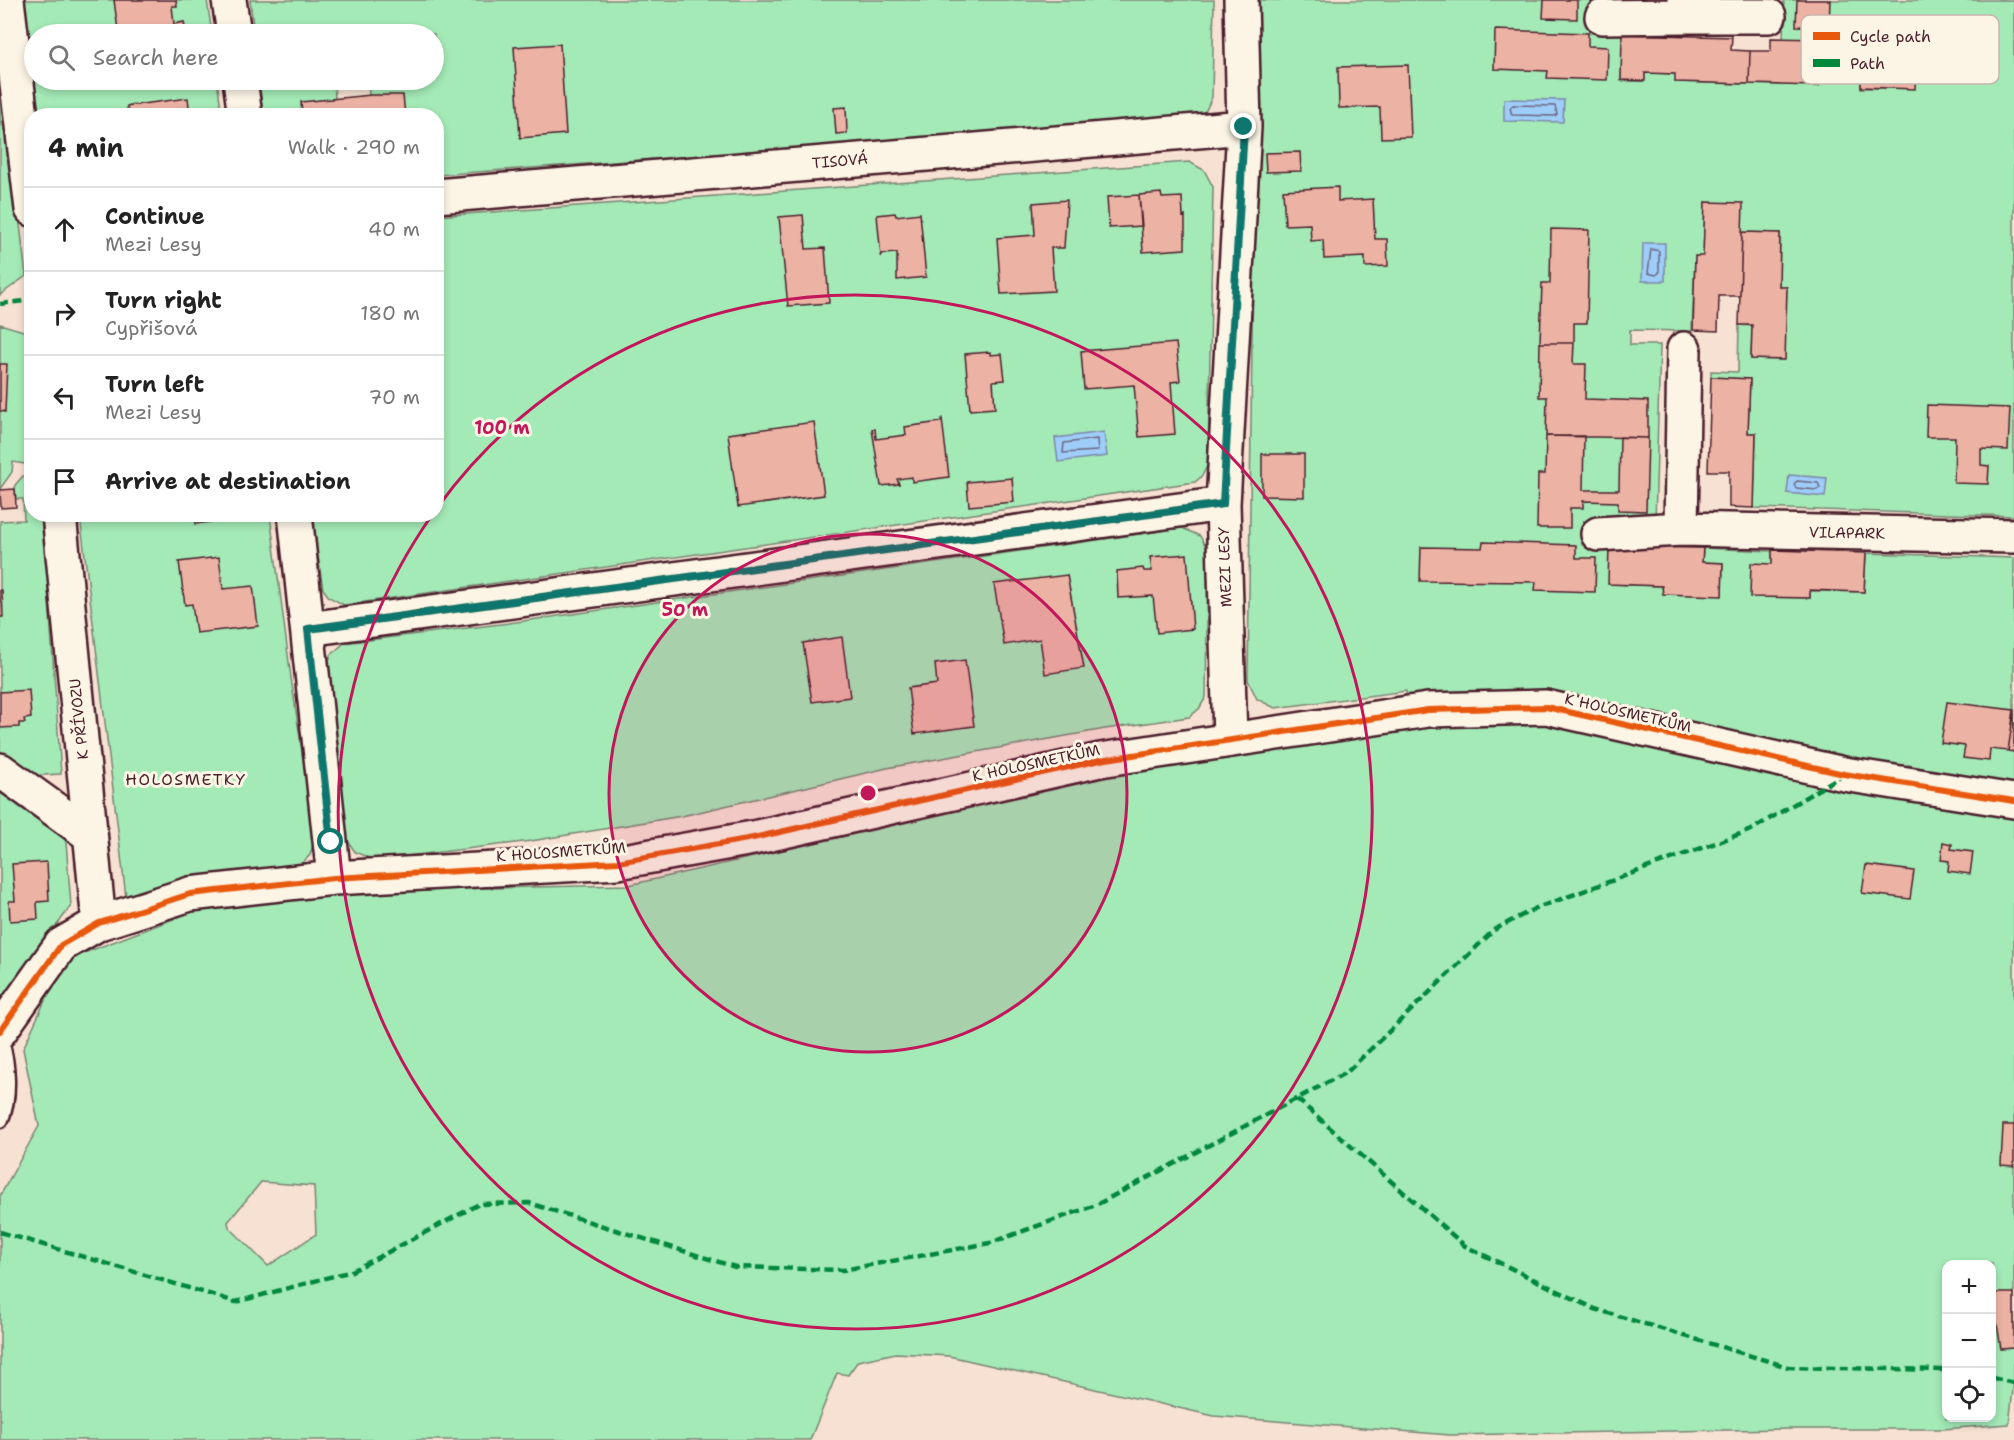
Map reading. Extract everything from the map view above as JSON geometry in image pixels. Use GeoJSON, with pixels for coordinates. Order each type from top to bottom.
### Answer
{"type":"FeatureCollection","features":[{"type":"Feature","properties":{"kind":"street"},"geometry":{"type":"LineString","coordinates":[[7,0],[24,142]]}},
{"type":"Feature","properties":{"kind":"street"},"geometry":{"type":"LineString","coordinates":[[229,0],[233,24]]}},
{"type":"Feature","properties":{"kind":"street","name":"MEZI LESY"},"geometry":{"type":"LineString","coordinates":[[1230,739],[1223,504],[1244,127],[1241,0]]}},
{"type":"Feature","properties":{"kind":"street"},"geometry":{"type":"LineString","coordinates":[[1602,17],[1684,8],[1769,16]]}},
{"type":"Feature","properties":{"kind":"street"},"geometry":{"type":"LineString","coordinates":[[241,90],[244,108]]}},
{"type":"Feature","properties":{"kind":"street","name":"TISOVÁ"},"geometry":{"type":"LineString","coordinates":[[444,195],[1244,127]]}},
{"type":"Feature","properties":{"kind":"street"},"geometry":{"type":"LineString","coordinates":[[1681,530],[1684,349]]}},
{"type":"Feature","properties":{"kind":"street"},"geometry":{"type":"LineString","coordinates":[[308,629],[1223,504]]}},
{"type":"Feature","properties":{"kind":"street","name":"K PŘÍVOZU"},"geometry":{"type":"LineString","coordinates":[[59,522],[99,923]]}},
{"type":"Feature","properties":{"kind":"street"},"geometry":{"type":"LineString","coordinates":[[296,522],[334,878]]}},
{"type":"Feature","properties":{"kind":"street","name":"VILAPARK"},"geometry":{"type":"LineString","coordinates":[[1598,534],[1681,530],[2014,536]]}},
{"type":"Feature","properties":{"kind":"street","name":"K HOLOSMETKŮM"},"geometry":{"type":"LineString","coordinates":[[0,1031],[61,945],[99,923],[190,894],[334,878],[618,862],[753,838],[1100,760],[1428,710],[1546,707],[1844,774],[2014,801]]}},
{"type":"Feature","properties":{"kind":"street"},"geometry":{"type":"LineString","coordinates":[[0,770],[90,835]]}},
{"type":"Feature","properties":{"kind":"lane"},"geometry":{"type":"LineString","coordinates":[[0,1042],[4,1056],[4,1110],[0,1119]]}},
{"type":"Feature","properties":{"kind":"green space"},"geometry":{"type":"Polygon","coordinates":[[[17,0],[207,0],[211,24],[24,24],[24,54],[17,0]]]}},
{"type":"Feature","properties":{"kind":"green space"},"geometry":{"type":"Polygon","coordinates":[[[250,0],[1214,0],[1212,97],[1206,110],[1195,119],[444,174],[444,108],[392,108],[369,96],[369,90],[444,90],[444,24],[253,24],[250,0]]]}},
{"type":"Feature","properties":{"kind":"green space"},"geometry":{"type":"Polygon","coordinates":[[[1256,0],[1654,0],[1654,3],[1590,1],[1589,33],[1623,34],[1621,81],[1644,81],[1645,73],[1676,74],[1676,82],[1818,86],[1818,84],[1861,84],[1861,88],[1884,88],[1876,84],[1999,84],[1999,15],[1801,15],[1801,48],[1783,39],[1784,0],[2014,0],[2014,516],[1754,508],[1756,433],[1748,433],[1750,379],[1711,377],[1711,371],[1738,372],[1739,325],[1752,326],[1751,359],[1784,360],[1787,287],[1779,287],[1780,233],[1742,232],[1705,202],[1703,257],[1695,257],[1692,331],[1630,330],[1630,345],[1660,345],[1655,522],[1583,521],[1582,545],[1609,546],[1609,584],[1662,586],[1663,594],[1722,595],[1723,563],[1702,562],[1703,548],[1772,551],[1772,564],[1751,597],[1810,598],[1810,591],[1864,592],[1866,553],[2014,558],[2014,787],[1908,765],[1907,771],[1687,725],[1606,703],[1530,693],[1406,701],[1406,691],[1275,708],[1257,699],[1248,680],[1256,0]]]}},
{"type":"Feature","properties":{"kind":"green space"},"geometry":{"type":"Polygon","coordinates":[[[0,51],[24,259],[24,277],[0,295],[0,51]]]}},
{"type":"Feature","properties":{"kind":"green space"},"geometry":{"type":"Polygon","coordinates":[[[29,90],[218,90],[221,108],[31,108],[29,90]]]}},
{"type":"Feature","properties":{"kind":"green space"},"geometry":{"type":"Polygon","coordinates":[[[260,90],[335,90],[335,98],[316,108],[262,108],[260,90]]]}},
{"type":"Feature","properties":{"kind":"green space"},"geometry":{"type":"Polygon","coordinates":[[[1189,162],[1204,170],[1213,187],[1208,464],[1202,476],[1195,482],[344,605],[329,597],[323,589],[313,522],[444,522],[444,215],[1189,162]]]}},
{"type":"Feature","properties":{"kind":"green space"},"geometry":{"type":"Polygon","coordinates":[[[0,324],[24,331],[24,464],[13,462],[12,472],[0,489],[0,324]]]}},
{"type":"Feature","properties":{"kind":"green space"},"geometry":{"type":"Polygon","coordinates":[[[24,476],[24,520],[23,499],[16,499],[15,485],[24,476]]]}},
{"type":"Feature","properties":{"kind":"green space"},"geometry":{"type":"Polygon","coordinates":[[[0,521],[43,522],[61,774],[25,776],[0,758],[0,521]]]}},
{"type":"Feature","properties":{"kind":"green space"},"geometry":{"type":"Polygon","coordinates":[[[81,522],[271,522],[315,838],[310,855],[298,867],[196,879],[126,897],[81,522]]]}},
{"type":"Feature","properties":{"kind":"green space"},"geometry":{"type":"Polygon","coordinates":[[[1182,528],[1200,536],[1208,550],[1206,697],[1199,709],[1189,717],[1105,729],[887,768],[682,816],[531,841],[374,860],[355,852],[346,838],[326,668],[331,655],[344,643],[509,623],[1182,528]]]}},
{"type":"Feature","properties":{"kind":"green space"},"geometry":{"type":"Polygon","coordinates":[[[1552,723],[2014,816],[2014,1381],[2009,1424],[1943,1429],[1785,1429],[1450,1435],[1214,1416],[949,1356],[896,1353],[858,1361],[848,1375],[837,1373],[810,1440],[0,1440],[0,1196],[39,1126],[23,1049],[63,961],[210,905],[308,892],[629,885],[1157,766],[1389,728],[1552,723]],[[261,1182],[228,1222],[229,1227],[268,1266],[316,1234],[314,1186],[261,1182]]]}},
{"type":"Feature","properties":{"kind":"green space"},"geometry":{"type":"Polygon","coordinates":[[[0,777],[52,816],[66,842],[71,906],[0,1003],[0,777]]]}},
{"type":"Feature","properties":{"kind":"water"},"geometry":{"type":"Polygon","coordinates":[[[1504,99],[1564,100],[1563,122],[1504,121],[1504,99]]]}},
{"type":"Feature","properties":{"kind":"water"},"geometry":{"type":"Polygon","coordinates":[[[1643,243],[1665,243],[1665,281],[1642,281],[1643,243]]]}},
{"type":"Feature","properties":{"kind":"water"},"geometry":{"type":"Polygon","coordinates":[[[1104,432],[1107,456],[1058,462],[1055,438],[1104,432]]]}},
{"type":"Feature","properties":{"kind":"water"},"geometry":{"type":"Polygon","coordinates":[[[1789,475],[1827,478],[1825,497],[1787,493],[1789,475]]]}},
{"type":"Feature","properties":{"kind":"building"},"geometry":{"type":"Polygon","coordinates":[[[114,0],[176,0],[177,6],[172,6],[174,24],[117,24],[114,0]]]}},
{"type":"Feature","properties":{"kind":"building"},"geometry":{"type":"Polygon","coordinates":[[[1544,0],[1577,0],[1577,19],[1543,18],[1544,0]]]}},
{"type":"Feature","properties":{"kind":"building"},"geometry":{"type":"Polygon","coordinates":[[[1797,0],[1830,0],[1829,15],[1801,15],[1801,26],[1796,26],[1797,0]]]}},
{"type":"Feature","properties":{"kind":"building"},"geometry":{"type":"Polygon","coordinates":[[[1495,30],[1588,33],[1588,46],[1608,47],[1607,80],[1547,78],[1548,71],[1494,69],[1495,30]]]}},
{"type":"Feature","properties":{"kind":"building"},"geometry":{"type":"Polygon","coordinates":[[[1622,34],[1732,37],[1731,50],[1750,51],[1749,84],[1675,82],[1675,74],[1645,73],[1645,81],[1621,80],[1622,34]]]}},
{"type":"Feature","properties":{"kind":"building"},"geometry":{"type":"Polygon","coordinates":[[[1771,38],[1801,39],[1801,84],[1819,84],[1819,86],[1749,84],[1750,51],[1771,51],[1771,38]]]}},
{"type":"Feature","properties":{"kind":"building"},"geometry":{"type":"Polygon","coordinates":[[[560,44],[566,134],[520,138],[514,47],[560,44]]]}},
{"type":"Feature","properties":{"kind":"building"},"geometry":{"type":"Polygon","coordinates":[[[1408,65],[1411,137],[1381,138],[1380,107],[1339,108],[1338,67],[1408,65]]]}},
{"type":"Feature","properties":{"kind":"building"},"geometry":{"type":"Polygon","coordinates":[[[1861,84],[1915,84],[1915,89],[1861,87],[1861,84]]]}},
{"type":"Feature","properties":{"kind":"building"},"geometry":{"type":"Polygon","coordinates":[[[371,95],[403,95],[404,108],[301,108],[301,102],[371,95]]]}},
{"type":"Feature","properties":{"kind":"building"},"geometry":{"type":"Polygon","coordinates":[[[188,98],[189,108],[127,108],[127,106],[188,98]]]}},
{"type":"Feature","properties":{"kind":"building"},"geometry":{"type":"Polygon","coordinates":[[[846,107],[847,133],[836,134],[834,108],[846,107]]]}},
{"type":"Feature","properties":{"kind":"building"},"geometry":{"type":"Polygon","coordinates":[[[1300,152],[1301,171],[1266,172],[1265,153],[1300,152]]]}},
{"type":"Feature","properties":{"kind":"building"},"geometry":{"type":"Polygon","coordinates":[[[1338,187],[1338,201],[1373,199],[1375,239],[1387,239],[1388,266],[1365,267],[1365,257],[1324,259],[1323,240],[1311,241],[1310,224],[1285,225],[1283,190],[1338,187]]]}},
{"type":"Feature","properties":{"kind":"building"},"geometry":{"type":"Polygon","coordinates":[[[1161,193],[1162,198],[1182,197],[1183,217],[1185,216],[1185,249],[1143,252],[1139,195],[1161,193]]]}},
{"type":"Feature","properties":{"kind":"building"},"geometry":{"type":"Polygon","coordinates":[[[1139,195],[1142,226],[1109,228],[1107,197],[1139,195]]]}},
{"type":"Feature","properties":{"kind":"building"},"geometry":{"type":"Polygon","coordinates":[[[1067,200],[1064,248],[1051,248],[1054,291],[1001,294],[997,238],[1035,235],[1033,203],[1067,200]]]}},
{"type":"Feature","properties":{"kind":"building"},"geometry":{"type":"Polygon","coordinates":[[[1705,202],[1743,203],[1740,296],[1719,296],[1718,331],[1693,330],[1695,256],[1703,256],[1705,202]]]}},
{"type":"Feature","properties":{"kind":"building"},"geometry":{"type":"Polygon","coordinates":[[[895,213],[896,216],[920,213],[926,277],[897,280],[897,253],[882,254],[881,257],[877,215],[895,213]]]}},
{"type":"Feature","properties":{"kind":"building"},"geometry":{"type":"Polygon","coordinates":[[[803,215],[806,249],[825,248],[829,303],[788,306],[779,217],[803,215]]]}},
{"type":"Feature","properties":{"kind":"building"},"geometry":{"type":"Polygon","coordinates":[[[1551,229],[1589,230],[1587,323],[1574,323],[1574,343],[1540,343],[1542,283],[1550,283],[1551,229]]]}},
{"type":"Feature","properties":{"kind":"building"},"geometry":{"type":"Polygon","coordinates":[[[1742,232],[1780,233],[1779,287],[1787,287],[1785,360],[1751,359],[1752,325],[1739,325],[1742,232]]]}},
{"type":"Feature","properties":{"kind":"building"},"geometry":{"type":"Polygon","coordinates":[[[1176,343],[1180,381],[1171,382],[1175,434],[1139,437],[1134,385],[1084,389],[1081,351],[1176,343]]]}},
{"type":"Feature","properties":{"kind":"building"},"geometry":{"type":"Polygon","coordinates":[[[1540,343],[1574,343],[1573,364],[1586,364],[1585,399],[1648,401],[1648,438],[1546,436],[1547,397],[1539,397],[1540,343]]]}},
{"type":"Feature","properties":{"kind":"building"},"geometry":{"type":"Polygon","coordinates":[[[990,352],[990,355],[1002,354],[1005,380],[993,381],[995,408],[970,410],[965,354],[990,352]]]}},
{"type":"Feature","properties":{"kind":"building"},"geometry":{"type":"Polygon","coordinates":[[[0,364],[7,364],[5,412],[0,411],[0,364]]]}},
{"type":"Feature","properties":{"kind":"building"},"geometry":{"type":"Polygon","coordinates":[[[1711,377],[1750,379],[1748,433],[1756,433],[1754,508],[1729,507],[1729,471],[1708,471],[1711,377]]]}},
{"type":"Feature","properties":{"kind":"building"},"geometry":{"type":"Polygon","coordinates":[[[1927,405],[2010,408],[2008,450],[1981,449],[1981,465],[1989,466],[1988,484],[1954,483],[1955,437],[1926,437],[1927,405]]]}},
{"type":"Feature","properties":{"kind":"building"},"geometry":{"type":"Polygon","coordinates":[[[942,419],[949,477],[912,482],[912,477],[897,479],[899,484],[881,486],[872,429],[875,429],[876,439],[906,435],[905,427],[940,422],[942,419]]]}},
{"type":"Feature","properties":{"kind":"building"},"geometry":{"type":"Polygon","coordinates":[[[814,422],[824,495],[738,507],[728,434],[814,422]]]}},
{"type":"Feature","properties":{"kind":"building"},"geometry":{"type":"Polygon","coordinates":[[[1546,436],[1584,436],[1583,490],[1619,490],[1620,437],[1648,438],[1646,511],[1618,510],[1618,502],[1583,501],[1583,508],[1570,508],[1570,528],[1537,528],[1538,474],[1545,474],[1546,436]]]}},
{"type":"Feature","properties":{"kind":"building"},"geometry":{"type":"Polygon","coordinates":[[[1262,454],[1304,454],[1304,497],[1262,496],[1262,454]]]}},
{"type":"Feature","properties":{"kind":"building"},"geometry":{"type":"Polygon","coordinates":[[[1012,478],[1014,502],[969,506],[967,482],[1012,478]]]}},
{"type":"Feature","properties":{"kind":"building"},"geometry":{"type":"Polygon","coordinates":[[[15,489],[16,507],[1,508],[0,490],[15,489]]]}},
{"type":"Feature","properties":{"kind":"building"},"geometry":{"type":"Polygon","coordinates":[[[1483,542],[1576,545],[1576,558],[1596,558],[1595,592],[1535,590],[1536,582],[1420,581],[1421,547],[1482,548],[1483,542]]]}},
{"type":"Feature","properties":{"kind":"building"},"geometry":{"type":"Polygon","coordinates":[[[1609,546],[1703,548],[1702,562],[1723,563],[1722,596],[1663,594],[1662,586],[1608,584],[1609,546]]]}},
{"type":"Feature","properties":{"kind":"building"},"geometry":{"type":"Polygon","coordinates":[[[1772,550],[1866,553],[1864,592],[1810,590],[1810,598],[1750,597],[1751,563],[1772,564],[1772,550]]]}},
{"type":"Feature","properties":{"kind":"building"},"geometry":{"type":"Polygon","coordinates":[[[1187,554],[1193,629],[1157,633],[1153,596],[1118,598],[1117,571],[1143,568],[1144,571],[1152,571],[1150,557],[1187,554]]]}},
{"type":"Feature","properties":{"kind":"building"},"geometry":{"type":"Polygon","coordinates":[[[219,557],[223,589],[253,586],[258,626],[196,633],[192,604],[185,605],[179,562],[219,557]]]}},
{"type":"Feature","properties":{"kind":"building"},"geometry":{"type":"Polygon","coordinates":[[[1067,575],[1084,668],[1045,674],[1040,639],[1004,645],[994,584],[1067,575]]]}},
{"type":"Feature","properties":{"kind":"building"},"geometry":{"type":"Polygon","coordinates":[[[0,590],[2,590],[3,617],[0,617],[0,590]]]}},
{"type":"Feature","properties":{"kind":"building"},"geometry":{"type":"Polygon","coordinates":[[[842,637],[850,697],[812,702],[803,643],[842,637]]]}},
{"type":"Feature","properties":{"kind":"building"},"geometry":{"type":"Polygon","coordinates":[[[965,660],[974,726],[914,734],[908,688],[937,684],[935,664],[965,660]]]}},
{"type":"Feature","properties":{"kind":"building"},"geometry":{"type":"Polygon","coordinates":[[[29,690],[31,718],[24,719],[25,723],[19,723],[19,727],[0,728],[0,692],[29,690]]]}},
{"type":"Feature","properties":{"kind":"building"},"geometry":{"type":"Polygon","coordinates":[[[1947,702],[2014,710],[2008,751],[1990,749],[1989,761],[1963,758],[1965,746],[1941,743],[1947,702]]]}},
{"type":"Feature","properties":{"kind":"building"},"geometry":{"type":"Polygon","coordinates":[[[2014,710],[2014,752],[2008,751],[2014,710]]]}},
{"type":"Feature","properties":{"kind":"building"},"geometry":{"type":"Polygon","coordinates":[[[1943,842],[1952,844],[1951,849],[1973,852],[1970,874],[1948,871],[1949,861],[1941,860],[1943,842]]]}},
{"type":"Feature","properties":{"kind":"building"},"geometry":{"type":"Polygon","coordinates":[[[47,862],[49,901],[37,902],[38,919],[10,921],[9,901],[15,901],[12,864],[47,862]]]}},
{"type":"Feature","properties":{"kind":"building"},"geometry":{"type":"Polygon","coordinates":[[[1866,865],[1914,871],[1910,899],[1862,893],[1866,865]]]}},
{"type":"Feature","properties":{"kind":"building"},"geometry":{"type":"Polygon","coordinates":[[[2003,1125],[2014,1125],[2014,1166],[2001,1165],[2003,1125]]]}},
{"type":"Feature","properties":{"kind":"building"},"geometry":{"type":"Polygon","coordinates":[[[1996,1293],[2014,1293],[2014,1348],[2001,1349],[1996,1318],[1996,1293]]]}},
{"type":"Feature","properties":{"kind":"marked path"},"geometry":{"type":"LineString","coordinates":[[0,304],[24,301]]}},
{"type":"Feature","properties":{"kind":"marked path"},"geometry":{"type":"LineString","coordinates":[[0,1232],[236,1302],[352,1271],[479,1204],[529,1203],[735,1267],[843,1270],[990,1243],[1096,1205],[1347,1072],[1494,930],[1534,909],[1751,830],[1844,774]]}},
{"type":"Feature","properties":{"kind":"marked path"},"geometry":{"type":"LineString","coordinates":[[1297,1099],[1465,1246],[1595,1309],[1788,1367],[1942,1370]]}},
{"type":"Feature","properties":{"kind":"marked path"},"geometry":{"type":"LineString","coordinates":[[1996,1379],[2014,1383]]}},
{"type":"Feature","properties":{"kind":"cycle path"},"geometry":{"type":"LineString","coordinates":[[308,629],[1223,504]]}},
{"type":"Feature","properties":{"kind":"cycle path"},"geometry":{"type":"LineString","coordinates":[[0,1031],[61,945],[99,923],[190,894],[334,878],[618,862],[753,838],[1100,760],[1428,710],[1546,707],[1844,774],[2014,801]]}},
{"type":"Feature","properties":{"kind":"district","name":"HOLOSMETKY"},"geometry":{"type":"Point","coordinates":[186,779]}},
{"type":"Feature","properties":{"kind":"route"},"geometry":{"type":"LineString","coordinates":[[331,842],[308,629],[1223,504],[1244,127]]}}]}
